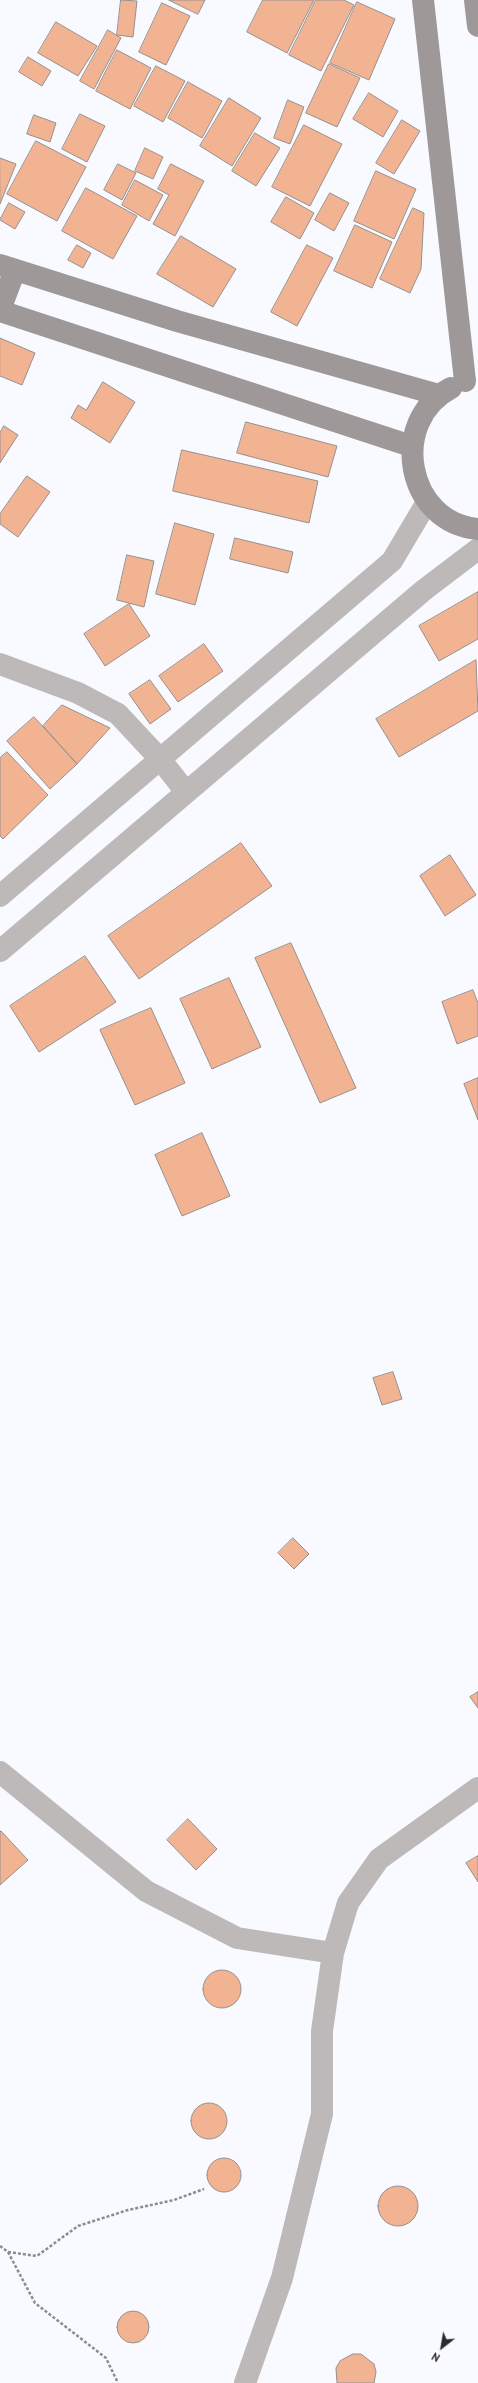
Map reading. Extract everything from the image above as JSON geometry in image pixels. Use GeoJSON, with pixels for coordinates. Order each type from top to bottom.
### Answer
{"type":"FeatureCollection","features":[{"type":"Feature","properties":{"kind":"main road"},"geometry":{"type":"LineString","coordinates":[[423,0],[471,380],[439,394],[420,418],[411,446],[414,476],[428,502],[449,520],[478,529]]}},
{"type":"Feature","properties":{"kind":"main road"},"geometry":{"type":"LineString","coordinates":[[475,0],[478,26]]}},
{"type":"Feature","properties":{"kind":"main road"},"geometry":{"type":"LineString","coordinates":[[411,446],[0,311],[8,268],[178,321],[439,394]]}},
{"type":"Feature","properties":{"kind":"street"},"geometry":{"type":"LineString","coordinates":[[0,896],[392,561],[428,502]]}},
{"type":"Feature","properties":{"kind":"street"},"geometry":{"type":"LineString","coordinates":[[0,951],[418,595],[478,549]]}},
{"type":"Feature","properties":{"kind":"street"},"geometry":{"type":"LineString","coordinates":[[0,664],[78,693],[118,714],[160,759],[186,792]]}},
{"type":"Feature","properties":{"kind":"street"},"geometry":{"type":"LineString","coordinates":[[0,1772],[146,1891],[237,1938],[333,1953]]}},
{"type":"Feature","properties":{"kind":"street"},"geometry":{"type":"LineString","coordinates":[[245,2383],[282,2278],[322,2114],[322,2031],[333,1953],[348,1903],[379,1859],[478,1788]]}},
{"type":"Feature","properties":{"kind":"path"},"geometry":{"type":"LineString","coordinates":[[8,2252],[37,2256],[78,2226],[128,2210],[174,2200],[204,2189]]}},
{"type":"Feature","properties":{"kind":"path"},"geometry":{"type":"LineString","coordinates":[[0,2246],[8,2252],[35,2303],[106,2358],[118,2383]]}},
{"type":"Feature","properties":{"kind":"building"},"geometry":{"type":"Polygon","coordinates":[[[121,0],[137,1],[133,37],[117,35],[121,0]]]}},
{"type":"Feature","properties":{"kind":"building"},"geometry":{"type":"Polygon","coordinates":[[[169,0],[205,0],[198,14],[169,0]]]}},
{"type":"Feature","properties":{"kind":"building"},"geometry":{"type":"Polygon","coordinates":[[[263,0],[314,0],[287,53],[247,32],[263,0]]]}},
{"type":"Feature","properties":{"kind":"building"},"geometry":{"type":"Polygon","coordinates":[[[316,0],[344,0],[354,5],[321,71],[289,55],[316,0]]]}},
{"type":"Feature","properties":{"kind":"building"},"geometry":{"type":"Polygon","coordinates":[[[357,2],[395,19],[369,80],[330,63],[357,2]]]}},
{"type":"Feature","properties":{"kind":"building"},"geometry":{"type":"Polygon","coordinates":[[[162,3],[190,16],[166,65],[139,52],[162,3]]]}},
{"type":"Feature","properties":{"kind":"building"},"geometry":{"type":"Polygon","coordinates":[[[56,22],[97,46],[78,76],[38,53],[56,22]]]}},
{"type":"Feature","properties":{"kind":"building"},"geometry":{"type":"Polygon","coordinates":[[[108,30],[121,38],[94,89],[80,81],[108,30]]]}},
{"type":"Feature","properties":{"kind":"building"},"geometry":{"type":"Polygon","coordinates":[[[117,50],[151,68],[130,109],[96,91],[117,50]]]}},
{"type":"Feature","properties":{"kind":"building"},"geometry":{"type":"Polygon","coordinates":[[[28,57],[51,71],[42,86],[19,72],[28,57]]]}},
{"type":"Feature","properties":{"kind":"building"},"geometry":{"type":"Polygon","coordinates":[[[329,64],[360,78],[337,127],[306,113],[329,64]]]}},
{"type":"Feature","properties":{"kind":"building"},"geometry":{"type":"Polygon","coordinates":[[[156,66],[185,81],[163,122],[134,106],[156,66]]]}},
{"type":"Feature","properties":{"kind":"building"},"geometry":{"type":"Polygon","coordinates":[[[188,82],[222,101],[202,138],[168,118],[188,82]]]}},
{"type":"Feature","properties":{"kind":"building"},"geometry":{"type":"Polygon","coordinates":[[[369,93],[398,111],[383,137],[353,119],[369,93]]]}},
{"type":"Feature","properties":{"kind":"building"},"geometry":{"type":"Polygon","coordinates":[[[229,98],[261,118],[232,166],[200,146],[229,98]]]}},
{"type":"Feature","properties":{"kind":"building"},"geometry":{"type":"Polygon","coordinates":[[[288,100],[304,107],[290,144],[274,138],[288,100]]]}},
{"type":"Feature","properties":{"kind":"building"},"geometry":{"type":"Polygon","coordinates":[[[80,114],[105,126],[87,162],[62,149],[80,114]]]}},
{"type":"Feature","properties":{"kind":"building"},"geometry":{"type":"Polygon","coordinates":[[[34,115],[56,123],[50,142],[27,134],[34,115]]]}},
{"type":"Feature","properties":{"kind":"building"},"geometry":{"type":"Polygon","coordinates":[[[402,120],[420,131],[394,174],[376,163],[402,120]]]}},
{"type":"Feature","properties":{"kind":"building"},"geometry":{"type":"Polygon","coordinates":[[[304,125],[342,144],[310,206],[272,187],[304,125]]]}},
{"type":"Feature","properties":{"kind":"building"},"geometry":{"type":"Polygon","coordinates":[[[255,133],[280,148],[256,186],[232,171],[255,133]]]}},
{"type":"Feature","properties":{"kind":"building"},"geometry":{"type":"Polygon","coordinates":[[[36,141],[86,167],[57,221],[7,194],[36,141]]]}},
{"type":"Feature","properties":{"kind":"building"},"geometry":{"type":"Polygon","coordinates":[[[145,148],[163,157],[153,179],[135,171],[145,148]]]}},
{"type":"Feature","properties":{"kind":"building"},"geometry":{"type":"Polygon","coordinates":[[[0,158],[16,164],[0,204],[0,158]]]}},
{"type":"Feature","properties":{"kind":"building"},"geometry":{"type":"Polygon","coordinates":[[[118,164],[136,173],[122,200],[104,190],[118,164]]]}},
{"type":"Feature","properties":{"kind":"building"},"geometry":{"type":"Polygon","coordinates":[[[171,164],[204,181],[175,236],[153,224],[169,195],[158,189],[171,164]]]}},
{"type":"Feature","properties":{"kind":"building"},"geometry":{"type":"Polygon","coordinates":[[[376,171],[416,189],[394,239],[354,221],[376,171]]]}},
{"type":"Feature","properties":{"kind":"building"},"geometry":{"type":"Polygon","coordinates":[[[135,180],[163,195],[149,221],[122,205],[135,180]]]}},
{"type":"Feature","properties":{"kind":"building"},"geometry":{"type":"Polygon","coordinates":[[[86,188],[137,216],[113,259],[62,231],[86,188]]]}},
{"type":"Feature","properties":{"kind":"building"},"geometry":{"type":"Polygon","coordinates":[[[330,193],[349,203],[334,231],[315,220],[330,193]]]}},
{"type":"Feature","properties":{"kind":"building"},"geometry":{"type":"Polygon","coordinates":[[[286,197],[314,213],[300,239],[271,222],[286,197]]]}},
{"type":"Feature","properties":{"kind":"building"},"geometry":{"type":"Polygon","coordinates":[[[9,203],[25,212],[15,229],[0,220],[9,203]]]}},
{"type":"Feature","properties":{"kind":"building"},"geometry":{"type":"Polygon","coordinates":[[[413,208],[424,213],[421,269],[410,293],[380,279],[413,208]]]}},
{"type":"Feature","properties":{"kind":"building"},"geometry":{"type":"Polygon","coordinates":[[[355,225],[392,242],[372,288],[334,271],[355,225]]]}},
{"type":"Feature","properties":{"kind":"building"},"geometry":{"type":"Polygon","coordinates":[[[181,236],[236,269],[213,307],[157,274],[181,236]]]}},
{"type":"Feature","properties":{"kind":"building"},"geometry":{"type":"Polygon","coordinates":[[[77,245],[91,253],[83,268],[68,260],[77,245]]]}},
{"type":"Feature","properties":{"kind":"building"},"geometry":{"type":"Polygon","coordinates":[[[307,245],[333,258],[297,326],[271,312],[307,245]]]}},
{"type":"Feature","properties":{"kind":"building"},"geometry":{"type":"Polygon","coordinates":[[[0,338],[35,353],[22,385],[0,376],[0,338]]]}},
{"type":"Feature","properties":{"kind":"building"},"geometry":{"type":"Polygon","coordinates":[[[103,382],[135,402],[110,443],[71,418],[78,405],[86,410],[103,382]]]}},
{"type":"Feature","properties":{"kind":"building"},"geometry":{"type":"Polygon","coordinates":[[[246,422],[337,446],[328,477],[237,453],[246,422]]]}},
{"type":"Feature","properties":{"kind":"building"},"geometry":{"type":"Polygon","coordinates":[[[4,426],[18,435],[0,463],[0,433],[4,426]]]}},
{"type":"Feature","properties":{"kind":"building"},"geometry":{"type":"Polygon","coordinates":[[[182,450],[318,481],[309,523],[173,491],[182,450]]]}},
{"type":"Feature","properties":{"kind":"building"},"geometry":{"type":"Polygon","coordinates":[[[27,476],[50,492],[18,537],[0,524],[0,514],[27,476]]]}},
{"type":"Feature","properties":{"kind":"building"},"geometry":{"type":"Polygon","coordinates":[[[175,523],[214,534],[195,605],[156,594],[175,523]]]}},
{"type":"Feature","properties":{"kind":"building"},"geometry":{"type":"Polygon","coordinates":[[[235,538],[293,552],[288,573],[230,559],[235,538]]]}},
{"type":"Feature","properties":{"kind":"building"},"geometry":{"type":"Polygon","coordinates":[[[127,555],[154,561],[144,607],[117,600],[127,555]]]}},
{"type":"Feature","properties":{"kind":"building"},"geometry":{"type":"Polygon","coordinates":[[[478,592],[478,639],[439,661],[419,626],[478,592]]]}},
{"type":"Feature","properties":{"kind":"building"},"geometry":{"type":"Polygon","coordinates":[[[129,604],[150,636],[105,666],[84,634],[129,604]]]}},
{"type":"Feature","properties":{"kind":"building"},"geometry":{"type":"Polygon","coordinates":[[[204,644],[223,671],[178,702],[159,676],[204,644]]]}},
{"type":"Feature","properties":{"kind":"building"},"geometry":{"type":"Polygon","coordinates":[[[476,660],[478,711],[399,757],[376,719],[476,660]]]}},
{"type":"Feature","properties":{"kind":"building"},"geometry":{"type":"Polygon","coordinates":[[[150,680],[171,709],[150,724],[129,694],[150,680]]]}},
{"type":"Feature","properties":{"kind":"building"},"geometry":{"type":"Polygon","coordinates":[[[62,705],[110,728],[77,764],[43,726],[62,705]]]}},
{"type":"Feature","properties":{"kind":"building"},"geometry":{"type":"Polygon","coordinates":[[[34,717],[77,764],[50,789],[7,741],[34,717]]]}},
{"type":"Feature","properties":{"kind":"building"},"geometry":{"type":"Polygon","coordinates":[[[7,752],[48,795],[3,839],[0,836],[0,758],[7,752]]]}},
{"type":"Feature","properties":{"kind":"building"},"geometry":{"type":"Polygon","coordinates":[[[241,843],[272,886],[139,979],[108,936],[241,843]]]}},
{"type":"Feature","properties":{"kind":"building"},"geometry":{"type":"Polygon","coordinates":[[[450,855],[476,895],[445,916],[420,876],[450,855]]]}},
{"type":"Feature","properties":{"kind":"building"},"geometry":{"type":"Polygon","coordinates":[[[291,943],[356,1088],[320,1103],[255,958],[291,943]]]}},
{"type":"Feature","properties":{"kind":"building"},"geometry":{"type":"Polygon","coordinates":[[[85,956],[116,1002],[39,1052],[10,1006],[85,956]]]}},
{"type":"Feature","properties":{"kind":"building"},"geometry":{"type":"Polygon","coordinates":[[[229,978],[261,1047],[212,1069],[180,999],[229,978]]]}},
{"type":"Feature","properties":{"kind":"building"},"geometry":{"type":"Polygon","coordinates":[[[473,990],[478,1003],[478,1036],[457,1044],[442,1002],[473,990]]]}},
{"type":"Feature","properties":{"kind":"building"},"geometry":{"type":"Polygon","coordinates":[[[151,1008],[185,1083],[135,1105],[100,1030],[151,1008]]]}},
{"type":"Feature","properties":{"kind":"building"},"geometry":{"type":"Polygon","coordinates":[[[478,1078],[478,1120],[464,1084],[478,1078]]]}},
{"type":"Feature","properties":{"kind":"building"},"geometry":{"type":"Polygon","coordinates":[[[202,1133],[230,1196],[182,1216],[155,1155],[202,1133]]]}},
{"type":"Feature","properties":{"kind":"building"},"geometry":{"type":"Polygon","coordinates":[[[393,1372],[402,1399],[382,1405],[373,1378],[393,1372]]]}},
{"type":"Feature","properties":{"kind":"building"},"geometry":{"type":"Polygon","coordinates":[[[293,1538],[309,1554],[294,1569],[278,1553],[293,1538]]]}},
{"type":"Feature","properties":{"kind":"building"},"geometry":{"type":"Polygon","coordinates":[[[478,1692],[478,1708],[470,1697],[478,1692]]]}},
{"type":"Feature","properties":{"kind":"building"},"geometry":{"type":"Polygon","coordinates":[[[188,1819],[217,1849],[196,1870],[167,1840],[188,1819]]]}},
{"type":"Feature","properties":{"kind":"building"},"geometry":{"type":"Polygon","coordinates":[[[1,1831],[28,1860],[0,1885],[0,1833],[1,1831]]]}},
{"type":"Feature","properties":{"kind":"building"},"geometry":{"type":"Polygon","coordinates":[[[478,1856],[478,1882],[466,1863],[478,1856]]]}},
{"type":"Feature","properties":{"kind":"building"},"geometry":{"type":"Polygon","coordinates":[[[222,1970],[235,1976],[241,1989],[235,2002],[222,2008],[209,2002],[203,1989],[209,1976],[222,1970]]]}},
{"type":"Feature","properties":{"kind":"building"},"geometry":{"type":"Polygon","coordinates":[[[213,2103],[222,2108],[226,2114],[226,2128],[222,2134],[213,2139],[205,2139],[196,2134],[192,2128],[191,2117],[196,2108],[202,2104],[213,2103]]]}},
{"type":"Feature","properties":{"kind":"building"},"geometry":{"type":"Polygon","coordinates":[[[227,2158],[236,2163],[240,2168],[240,2182],[236,2187],[231,2191],[221,2192],[217,2191],[208,2182],[207,2172],[208,2168],[217,2159],[227,2158]]]}},
{"type":"Feature","properties":{"kind":"building"},"geometry":{"type":"Polygon","coordinates":[[[402,2186],[409,2189],[415,2195],[418,2206],[417,2214],[409,2223],[402,2226],[394,2226],[387,2223],[379,2214],[378,2202],[381,2195],[390,2187],[402,2186]]]}},
{"type":"Feature","properties":{"kind":"building"},"geometry":{"type":"Polygon","coordinates":[[[130,2311],[136,2311],[146,2318],[149,2327],[148,2333],[142,2340],[136,2343],[130,2343],[120,2336],[117,2330],[117,2324],[124,2314],[130,2311]]]}},
{"type":"Feature","properties":{"kind":"building"},"geometry":{"type":"Polygon","coordinates":[[[353,2354],[361,2354],[374,2364],[376,2372],[374,2383],[337,2383],[336,2368],[340,2361],[353,2354]]]}}]}
